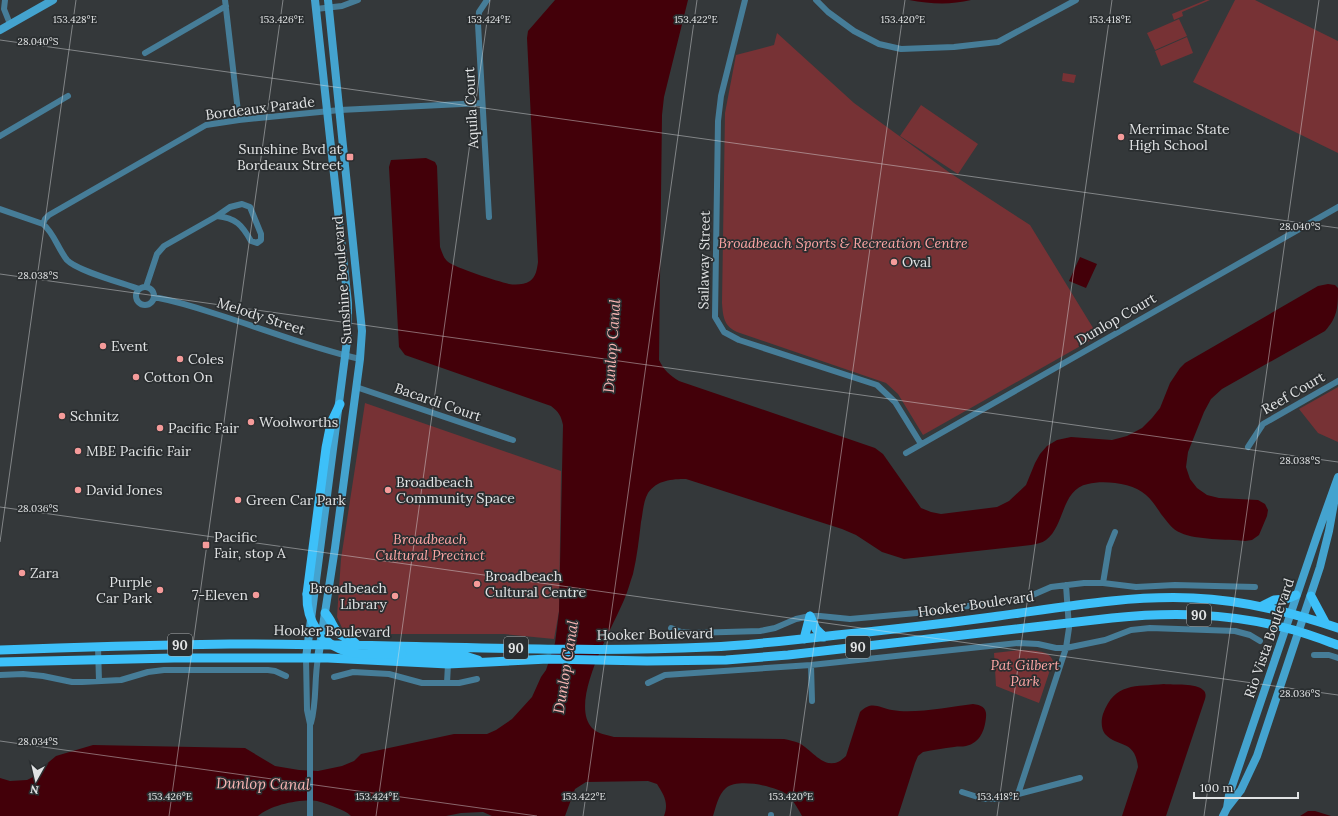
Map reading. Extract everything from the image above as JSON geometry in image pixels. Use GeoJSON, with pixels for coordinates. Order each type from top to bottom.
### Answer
{"type":"FeatureCollection","features":[{"type":"Feature","properties":{"kind":"main road"},"geometry":{"type":"LineString","coordinates":[[0,30],[53,0]]}},
{"type":"Feature","properties":{"kind":"main road","name":"Sunshine Boulevard"},"geometry":{"type":"LineString","coordinates":[[306,658],[348,333],[348,302],[315,0]]}},
{"type":"Feature","properties":{"kind":"main road","name":"Sunshine Boulevard"},"geometry":{"type":"LineString","coordinates":[[318,658],[326,613],[360,359],[361,341],[361,315],[328,4]]}},
{"type":"Feature","properties":{"kind":"main road"},"geometry":{"type":"LineString","coordinates":[[340,404],[331,423],[320,491],[307,594],[307,610],[311,622],[324,639],[342,650],[354,653],[465,656],[485,662]]}},
{"type":"Feature","properties":{"kind":"main road","name":"Rio Vista Boulevard"},"geometry":{"type":"LineString","coordinates":[[1227,808],[1229,795],[1296,595],[1338,476]]}},
{"type":"Feature","properties":{"kind":"main road","name":"Rio Vista Boulevard"},"geometry":{"type":"LineString","coordinates":[[1223,816],[1227,808],[1241,790],[1257,756],[1311,596],[1325,549],[1338,482]]}},
{"type":"Feature","properties":{"kind":"main road"},"geometry":{"type":"LineString","coordinates":[[1262,606],[1274,600],[1286,599],[1296,595]]}},
{"type":"Feature","properties":{"kind":"main road"},"geometry":{"type":"LineString","coordinates":[[1311,596],[1326,624]]}},
{"type":"Feature","properties":{"kind":"main road","name":"Hooker Boulevard"},"geometry":{"type":"LineString","coordinates":[[0,650],[233,644],[608,650],[712,647],[750,645],[824,637],[1140,599],[1174,598],[1232,602],[1262,606],[1291,613],[1338,628]]}},
{"type":"Feature","properties":{"kind":"main road"},"geometry":{"type":"LineString","coordinates":[[326,613],[331,619],[334,628],[338,633],[351,640],[358,646]]}},
{"type":"Feature","properties":{"kind":"main road","name":"Hooker Boulevard"},"geometry":{"type":"LineString","coordinates":[[0,662],[174,658],[318,658],[448,664],[548,659],[671,662],[755,658],[1140,615],[1178,614],[1237,619],[1286,628],[1338,645]]}},
{"type":"Feature","properties":{"kind":"main road"},"geometry":{"type":"LineString","coordinates":[[810,616],[814,627],[824,637]]}},
{"type":"Feature","properties":{"kind":"main road"},"geometry":{"type":"LineString","coordinates":[[804,639],[808,629],[810,616]]}},
{"type":"Feature","properties":{"kind":"street"},"geometry":{"type":"LineString","coordinates":[[6,0],[4,9],[10,24]]}},
{"type":"Feature","properties":{"kind":"street"},"geometry":{"type":"LineString","coordinates":[[316,9],[328,4],[342,6],[358,0]]}},
{"type":"Feature","properties":{"kind":"street","name":"Aquila Court"},"geometry":{"type":"LineString","coordinates":[[487,0],[479,12],[478,24],[489,217]]}},
{"type":"Feature","properties":{"kind":"street","name":"Sailaway Street"},"geometry":{"type":"LineString","coordinates":[[745,0],[721,96],[718,121],[715,316],[724,332],[738,340],[877,385],[895,402],[921,444]]}},
{"type":"Feature","properties":{"kind":"street"},"geometry":{"type":"LineString","coordinates":[[816,0],[828,12],[854,31],[879,44],[901,49],[954,47],[998,42],[1076,0]]}},
{"type":"Feature","properties":{"kind":"street"},"geometry":{"type":"LineString","coordinates":[[144,53],[225,3],[238,120]]}},
{"type":"Feature","properties":{"kind":"street"},"geometry":{"type":"LineString","coordinates":[[0,136],[68,96]]}},
{"type":"Feature","properties":{"kind":"street","name":"Bordeaux Parade"},"geometry":{"type":"LineString","coordinates":[[43,224],[49,215],[198,128],[206,125],[238,120],[340,110],[482,103]]}},
{"type":"Feature","properties":{"kind":"street"},"geometry":{"type":"LineString","coordinates":[[146,287],[157,254],[164,246],[230,207],[242,204],[250,207],[261,234],[261,240],[257,243],[251,240],[244,227],[236,221],[217,216]]}},
{"type":"Feature","properties":{"kind":"street","name":"Dunlop Court"},"geometry":{"type":"LineString","coordinates":[[906,453],[1338,207]]}},
{"type":"Feature","properties":{"kind":"street"},"geometry":{"type":"LineString","coordinates":[[0,209],[43,224],[48,228],[68,260],[77,267],[139,289],[146,287]]}},
{"type":"Feature","properties":{"kind":"street"},"geometry":{"type":"LineString","coordinates":[[139,289],[136,300],[140,304],[148,305],[152,302],[154,297],[153,292],[146,287]]}},
{"type":"Feature","properties":{"kind":"street","name":"Melody Street"},"geometry":{"type":"LineString","coordinates":[[154,297],[172,300],[332,352],[360,359]]}},
{"type":"Feature","properties":{"kind":"street","name":"Reef Court"},"geometry":{"type":"LineString","coordinates":[[1248,447],[1263,424],[1338,381]]}},
{"type":"Feature","properties":{"kind":"street","name":"Bacardi Court"},"geometry":{"type":"LineString","coordinates":[[356,387],[513,440]]}},
{"type":"Feature","properties":{"kind":"street"},"geometry":{"type":"LineString","coordinates":[[1103,583],[1109,546],[1115,532]]}},
{"type":"Feature","properties":{"kind":"street","name":"Hooker Boulevard"},"geometry":{"type":"LineString","coordinates":[[671,628],[681,632],[692,633],[760,631],[775,628],[796,619],[810,616],[824,616],[850,620],[928,612],[1028,597],[1051,587],[1084,583],[1103,583],[1127,587],[1175,585],[1255,587]]}},
{"type":"Feature","properties":{"kind":"street"},"geometry":{"type":"LineString","coordinates":[[1018,794],[1066,648],[1069,634],[1066,585]]}},
{"type":"Feature","properties":{"kind":"street"},"geometry":{"type":"LineString","coordinates":[[648,683],[665,676],[811,666],[1019,643],[1066,648],[1105,640],[1131,630],[1150,628],[1235,631],[1250,635],[1260,641]]}},
{"type":"Feature","properties":{"kind":"street"},"geometry":{"type":"LineString","coordinates":[[98,647],[99,681]]}},
{"type":"Feature","properties":{"kind":"street"},"geometry":{"type":"LineString","coordinates":[[1314,655],[1329,655],[1338,658]]}},
{"type":"Feature","properties":{"kind":"street","name":"Sunshine Boulevard"},"geometry":{"type":"LineString","coordinates":[[306,658],[307,710],[310,724],[310,816]]}},
{"type":"Feature","properties":{"kind":"street","name":"Sunshine Boulevard"},"geometry":{"type":"LineString","coordinates":[[310,724],[314,710],[315,676],[318,658]]}},
{"type":"Feature","properties":{"kind":"street"},"geometry":{"type":"LineString","coordinates":[[447,683],[448,664]]}},
{"type":"Feature","properties":{"kind":"street"},"geometry":{"type":"LineString","coordinates":[[811,666],[812,701]]}},
{"type":"Feature","properties":{"kind":"street"},"geometry":{"type":"LineString","coordinates":[[0,675],[23,674],[43,676],[72,682],[121,680],[148,672],[164,670],[268,670],[275,671],[286,676]]}},
{"type":"Feature","properties":{"kind":"street"},"geometry":{"type":"LineString","coordinates":[[334,677],[353,672],[384,673],[422,683],[466,682],[477,679]]}},
{"type":"Feature","properties":{"kind":"street"},"geometry":{"type":"LineString","coordinates":[[962,792],[984,799],[999,799],[1080,778]]}},
{"type":"Feature","properties":{"kind":"green space"},"geometry":{"type":"Polygon","coordinates":[[[1206,0],[1210,0],[1182,12],[1183,16],[1174,20],[1172,14],[1206,0]]]}},
{"type":"Feature","properties":{"kind":"green space"},"geometry":{"type":"Polygon","coordinates":[[[1235,0],[1255,0],[1338,41],[1338,153],[1193,82],[1235,0]]]}},
{"type":"Feature","properties":{"kind":"green space"},"geometry":{"type":"Polygon","coordinates":[[[1179,19],[1187,36],[1155,50],[1147,33],[1179,19]]]}},
{"type":"Feature","properties":{"kind":"green space","name":"Broadbeach Sports & Recreation Centre"},"geometry":{"type":"Polygon","coordinates":[[[777,33],[854,103],[950,173],[1030,225],[1098,336],[923,435],[898,394],[886,383],[737,332],[729,327],[724,317],[722,303],[725,113],[736,55],[774,45],[777,33]]]}},
{"type":"Feature","properties":{"kind":"green space"},"geometry":{"type":"Polygon","coordinates":[[[1187,37],[1193,53],[1161,66],[1155,51],[1187,37]]]}},
{"type":"Feature","properties":{"kind":"green space"},"geometry":{"type":"Polygon","coordinates":[[[1063,73],[1076,75],[1074,83],[1062,81],[1063,73]]]}},
{"type":"Feature","properties":{"kind":"green space"},"geometry":{"type":"Polygon","coordinates":[[[921,105],[978,144],[958,174],[900,136],[921,105]]]}},
{"type":"Feature","properties":{"kind":"green space"},"geometry":{"type":"Polygon","coordinates":[[[1338,387],[1338,442],[1318,433],[1299,409],[1338,387]]]}},
{"type":"Feature","properties":{"kind":"green space","name":"Broadbeach Cultural Precinct"},"geometry":{"type":"Polygon","coordinates":[[[365,403],[561,471],[559,611],[554,639],[504,634],[348,634],[343,630],[337,617],[341,559],[365,403]]]}},
{"type":"Feature","properties":{"kind":"green space","name":"Pat Gilbert Park"},"geometry":{"type":"Polygon","coordinates":[[[1020,650],[1048,654],[1053,661],[1039,703],[996,686],[994,653],[1020,650]]]}},
{"type":"Feature","properties":{"kind":"water","name":"Dunlop Canal"},"geometry":{"type":"Polygon","coordinates":[[[555,0],[688,0],[664,97],[662,115],[659,360],[663,367],[679,381],[875,448],[883,454],[921,508],[931,512],[941,514],[997,507],[1009,501],[1026,485],[1040,454],[1047,446],[1057,440],[1071,437],[1112,440],[1127,436],[1142,428],[1160,408],[1170,383],[1185,363],[1318,286],[1328,284],[1335,285],[1338,288],[1338,300],[1335,316],[1325,331],[1222,389],[1211,399],[1204,412],[1188,452],[1186,467],[1190,479],[1197,488],[1207,495],[1219,498],[1258,500],[1265,504],[1268,510],[1267,516],[1259,535],[1252,540],[1245,541],[1195,537],[1178,532],[1172,528],[1150,499],[1140,491],[1126,485],[1102,482],[1079,487],[1073,493],[1068,500],[1057,526],[1052,534],[1043,542],[1031,545],[904,559],[882,552],[856,535],[842,529],[686,479],[665,481],[656,485],[648,493],[645,500],[638,548],[628,590],[595,664],[589,683],[585,701],[586,716],[592,728],[600,733],[614,737],[784,739],[799,743],[821,760],[827,763],[833,763],[846,756],[860,712],[868,706],[876,706],[892,710],[911,711],[932,710],[973,704],[979,705],[985,709],[986,714],[983,731],[975,742],[964,746],[923,752],[918,756],[898,816],[802,816],[788,795],[766,786],[748,783],[732,785],[726,788],[719,798],[713,816],[664,816],[666,803],[664,796],[657,784],[648,781],[586,782],[575,789],[565,816],[492,816],[483,812],[461,813],[446,816],[351,816],[344,811],[317,801],[302,801],[278,806],[258,816],[0,816],[0,778],[10,781],[27,780],[37,775],[43,767],[56,756],[93,745],[245,748],[275,766],[299,770],[318,771],[342,766],[354,761],[361,754],[454,734],[487,734],[496,730],[512,719],[532,697],[541,677],[546,670],[555,643],[559,612],[563,425],[558,412],[551,406],[405,355],[399,347],[389,167],[391,160],[426,158],[435,162],[437,166],[440,247],[447,261],[467,271],[509,284],[522,284],[528,282],[534,277],[538,262],[527,38],[528,31],[555,0]]]}},
{"type":"Feature","properties":{"kind":"water"},"geometry":{"type":"Polygon","coordinates":[[[909,0],[971,0],[956,3],[940,3],[909,0]]]}},
{"type":"Feature","properties":{"kind":"water"},"geometry":{"type":"Polygon","coordinates":[[[1080,257],[1097,264],[1086,288],[1069,281],[1080,257]]]}},
{"type":"Feature","properties":{"kind":"water"},"geometry":{"type":"Polygon","coordinates":[[[1164,684],[1196,686],[1205,692],[1205,699],[1166,816],[1122,816],[1138,767],[1136,758],[1130,748],[1115,741],[1105,734],[1102,724],[1103,714],[1108,704],[1120,691],[1135,686],[1164,684]]]}},
{"type":"Feature","properties":{"kind":"water"},"geometry":{"type":"Polygon","coordinates":[[[1308,811],[1315,811],[1331,816],[1300,816],[1308,811]]]}},
{"type":"Feature","properties":{"kind":"place","name":"Merrimac State High School"},"geometry":{"type":"Point","coordinates":[1121,137]}},
{"type":"Feature","properties":{"kind":"place","name":"Sunshine Bvd at Bordeaux Street"},"geometry":{"type":"Point","coordinates":[350,157]}},
{"type":"Feature","properties":{"kind":"place","name":"Oval"},"geometry":{"type":"Point","coordinates":[894,262]}},
{"type":"Feature","properties":{"kind":"place","name":"Event"},"geometry":{"type":"Point","coordinates":[103,346]}},
{"type":"Feature","properties":{"kind":"place","name":"Coles"},"geometry":{"type":"Point","coordinates":[180,359]}},
{"type":"Feature","properties":{"kind":"place","name":"Cotton On"},"geometry":{"type":"Point","coordinates":[136,377]}},
{"type":"Feature","properties":{"kind":"place","name":"Schnitz"},"geometry":{"type":"Point","coordinates":[62,416]}},
{"type":"Feature","properties":{"kind":"place","name":"Woolworths"},"geometry":{"type":"Point","coordinates":[251,422]}},
{"type":"Feature","properties":{"kind":"place","name":"Pacific Fair"},"geometry":{"type":"Point","coordinates":[160,428]}},
{"type":"Feature","properties":{"kind":"place","name":"MBE Pacific Fair"},"geometry":{"type":"Point","coordinates":[78,451]}},
{"type":"Feature","properties":{"kind":"place","name":"David Jones"},"geometry":{"type":"Point","coordinates":[78,490]}},
{"type":"Feature","properties":{"kind":"place","name":"Broadbeach Community Space"},"geometry":{"type":"Point","coordinates":[388,490]}},
{"type":"Feature","properties":{"kind":"place","name":"Green Car Park"},"geometry":{"type":"Point","coordinates":[238,500]}},
{"type":"Feature","properties":{"kind":"place","name":"Pacific Fair, stop A"},"geometry":{"type":"Point","coordinates":[206,545]}},
{"type":"Feature","properties":{"kind":"place","name":"Zara"},"geometry":{"type":"Point","coordinates":[22,573]}},
{"type":"Feature","properties":{"kind":"place","name":"Broadbeach Cultural Centre"},"geometry":{"type":"Point","coordinates":[477,584]}},
{"type":"Feature","properties":{"kind":"place","name":"Purple Car Park"},"geometry":{"type":"Point","coordinates":[160,590]}},
{"type":"Feature","properties":{"kind":"place","name":"7-Eleven"},"geometry":{"type":"Point","coordinates":[256,595]}},
{"type":"Feature","properties":{"kind":"place","name":"Broadbeach Library"},"geometry":{"type":"Point","coordinates":[395,596]}}]}
